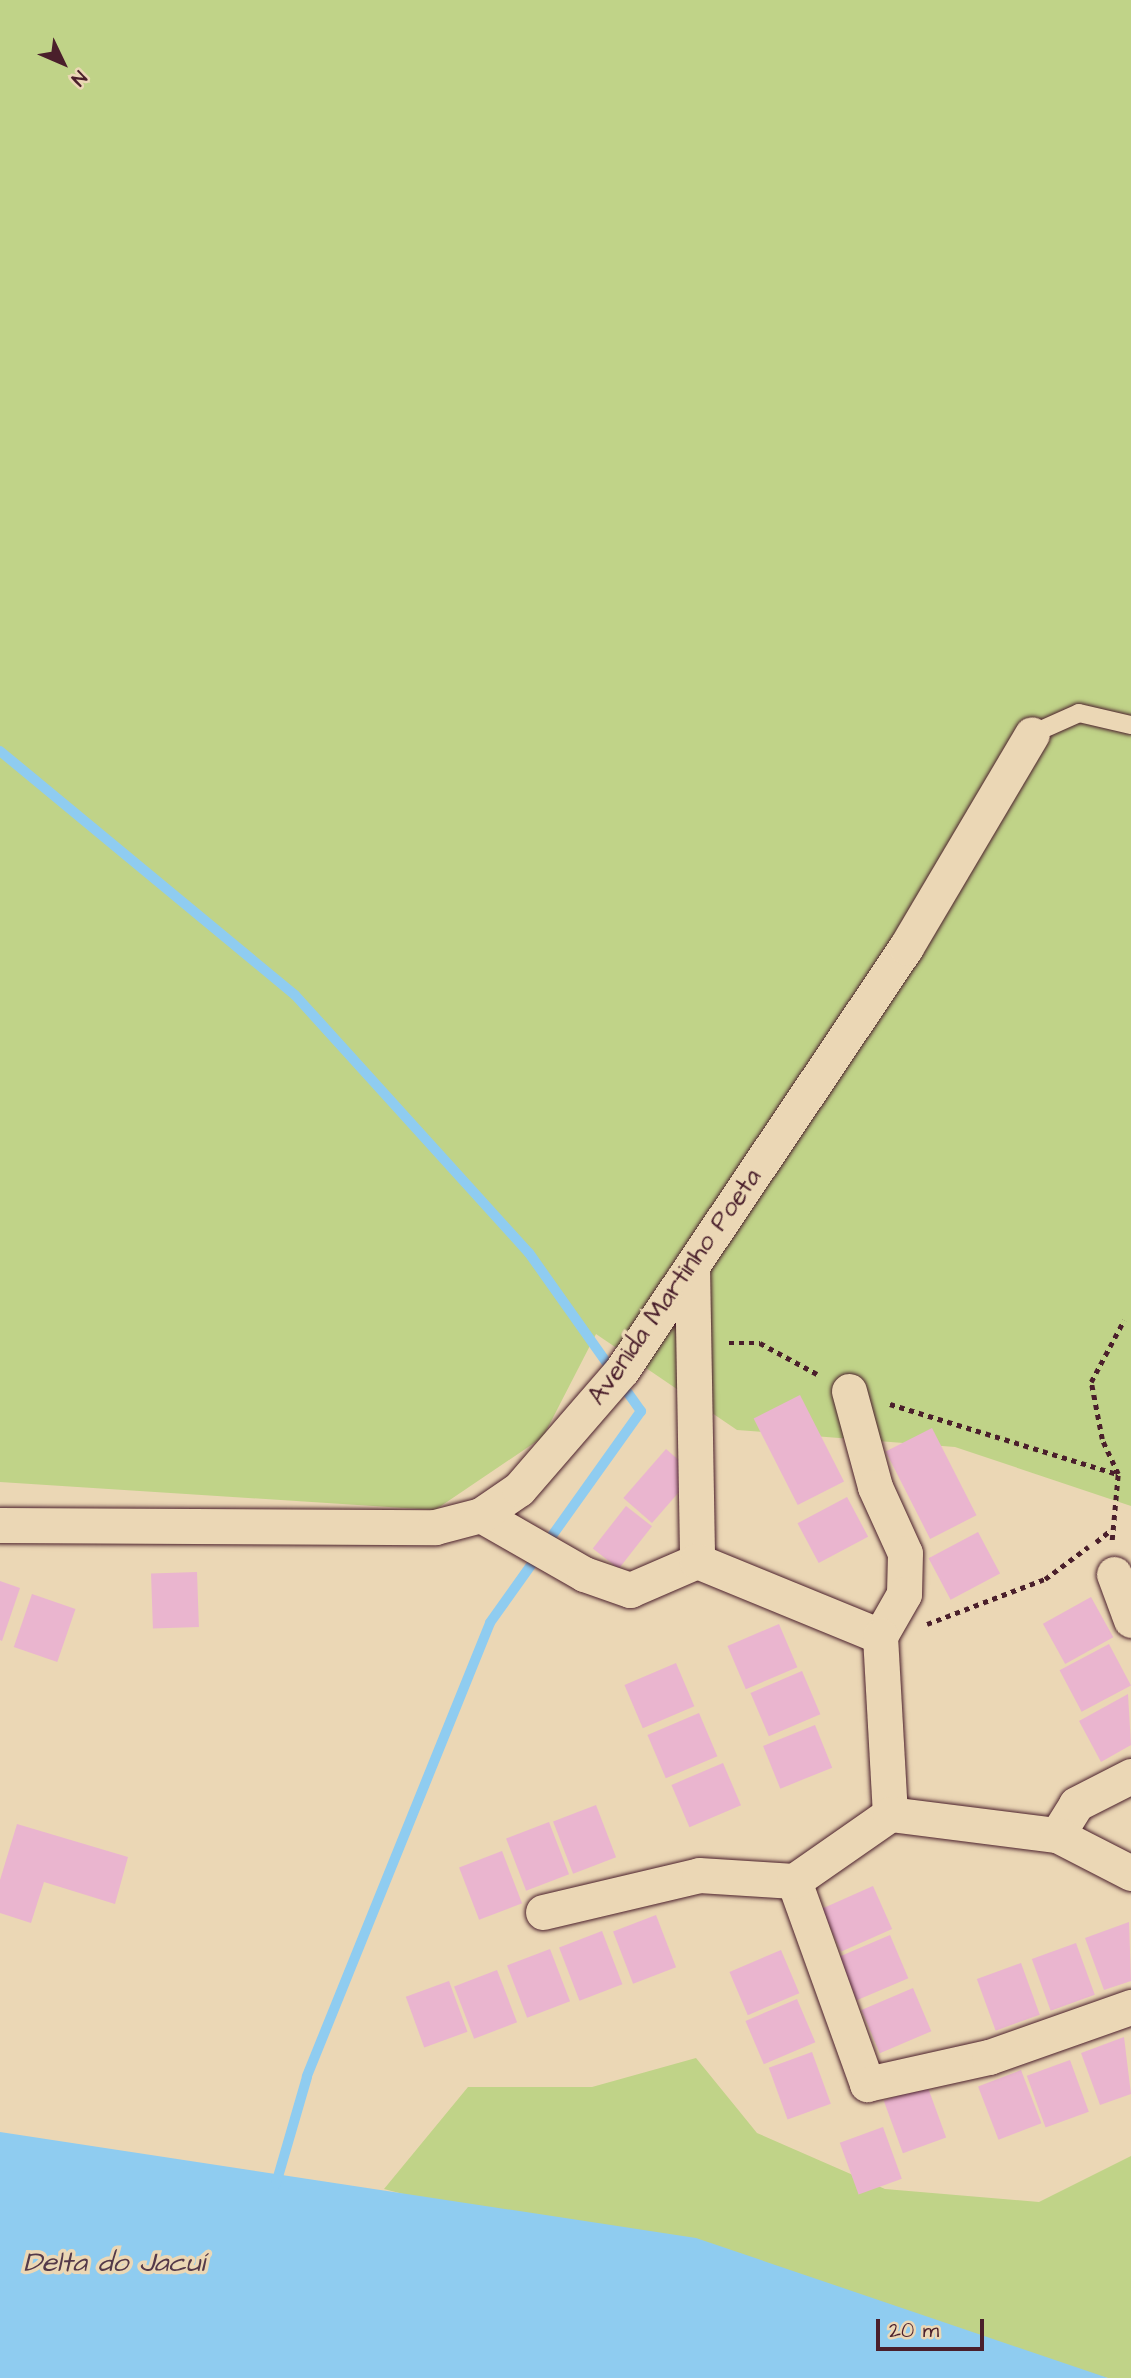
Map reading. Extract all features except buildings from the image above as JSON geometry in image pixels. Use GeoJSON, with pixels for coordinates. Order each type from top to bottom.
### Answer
{"type":"FeatureCollection","features":[{"type":"Feature","properties":{"kind":"street","name":"Avenida Martinho Poeta"},"geometry":{"type":"LineString","coordinates":[[0,1525],[435,1527],[481,1515],[519,1489],[617,1378],[906,947],[1032,734]]}},
{"type":"Feature","properties":{"kind":"street"},"geometry":{"type":"LineString","coordinates":[[692,1266],[697,1561]]}},
{"type":"Feature","properties":{"kind":"street"},"geometry":{"type":"LineString","coordinates":[[849,1391],[875,1487],[905,1553],[904,1594],[880,1636],[890,1814]]}},
{"type":"Feature","properties":{"kind":"street"},"geometry":{"type":"LineString","coordinates":[[481,1515],[584,1574],[629,1590],[697,1561],[880,1636]]}},
{"type":"Feature","properties":{"kind":"street"},"geometry":{"type":"LineString","coordinates":[[1114,1574],[1131,1620]]}},
{"type":"Feature","properties":{"kind":"street"},"geometry":{"type":"LineString","coordinates":[[1057,1835],[1076,1804],[1131,1776]]}},
{"type":"Feature","properties":{"kind":"street"},"geometry":{"type":"LineString","coordinates":[[543,1912],[699,1875],[794,1881],[890,1814],[1057,1835],[1131,1873]]}},
{"type":"Feature","properties":{"kind":"street"},"geometry":{"type":"LineString","coordinates":[[794,1881],[867,2084],[989,2057],[1131,2007]]}},
{"type":"Feature","properties":{"kind":"lane"},"geometry":{"type":"LineString","coordinates":[[1032,734],[1079,713],[1131,725]]}},
{"type":"Feature","properties":{"kind":"path"},"geometry":{"type":"LineString","coordinates":[[1114,1574],[1112,1530],[1118,1474],[1102,1439],[1091,1382],[1124,1320]]}},
{"type":"Feature","properties":{"kind":"path"},"geometry":{"type":"LineString","coordinates":[[693,1343],[760,1343],[849,1391],[1118,1474]]}},
{"type":"Feature","properties":{"kind":"path"},"geometry":{"type":"LineString","coordinates":[[880,1636],[956,1617],[1045,1579],[1112,1530]]}},
{"type":"Feature","properties":{"kind":"green space"},"geometry":{"type":"Polygon","coordinates":[[[0,0],[1131,0],[1131,1506],[955,1447],[737,1430],[596,1334],[543,1437],[435,1510],[0,1482],[0,0]]]}},
{"type":"Feature","properties":{"kind":"green space"},"geometry":{"type":"Polygon","coordinates":[[[696,2058],[757,2133],[885,2189],[1039,2202],[1131,2156],[1131,2378],[1108,2378],[384,2189],[468,2087],[592,2087],[696,2058]]]}},
{"type":"Feature","properties":{"kind":"water","name":"Delta do Jacuí"},"geometry":{"type":"Polygon","coordinates":[[[0,2132],[696,2238],[1108,2378],[0,2378],[0,2132]]]}},
{"type":"Feature","properties":{"kind":"waterway"},"geometry":{"type":"LineString","coordinates":[[0,751],[295,995],[529,1253],[641,1411],[490,1623],[307,2077],[276,2184]]}}]}
